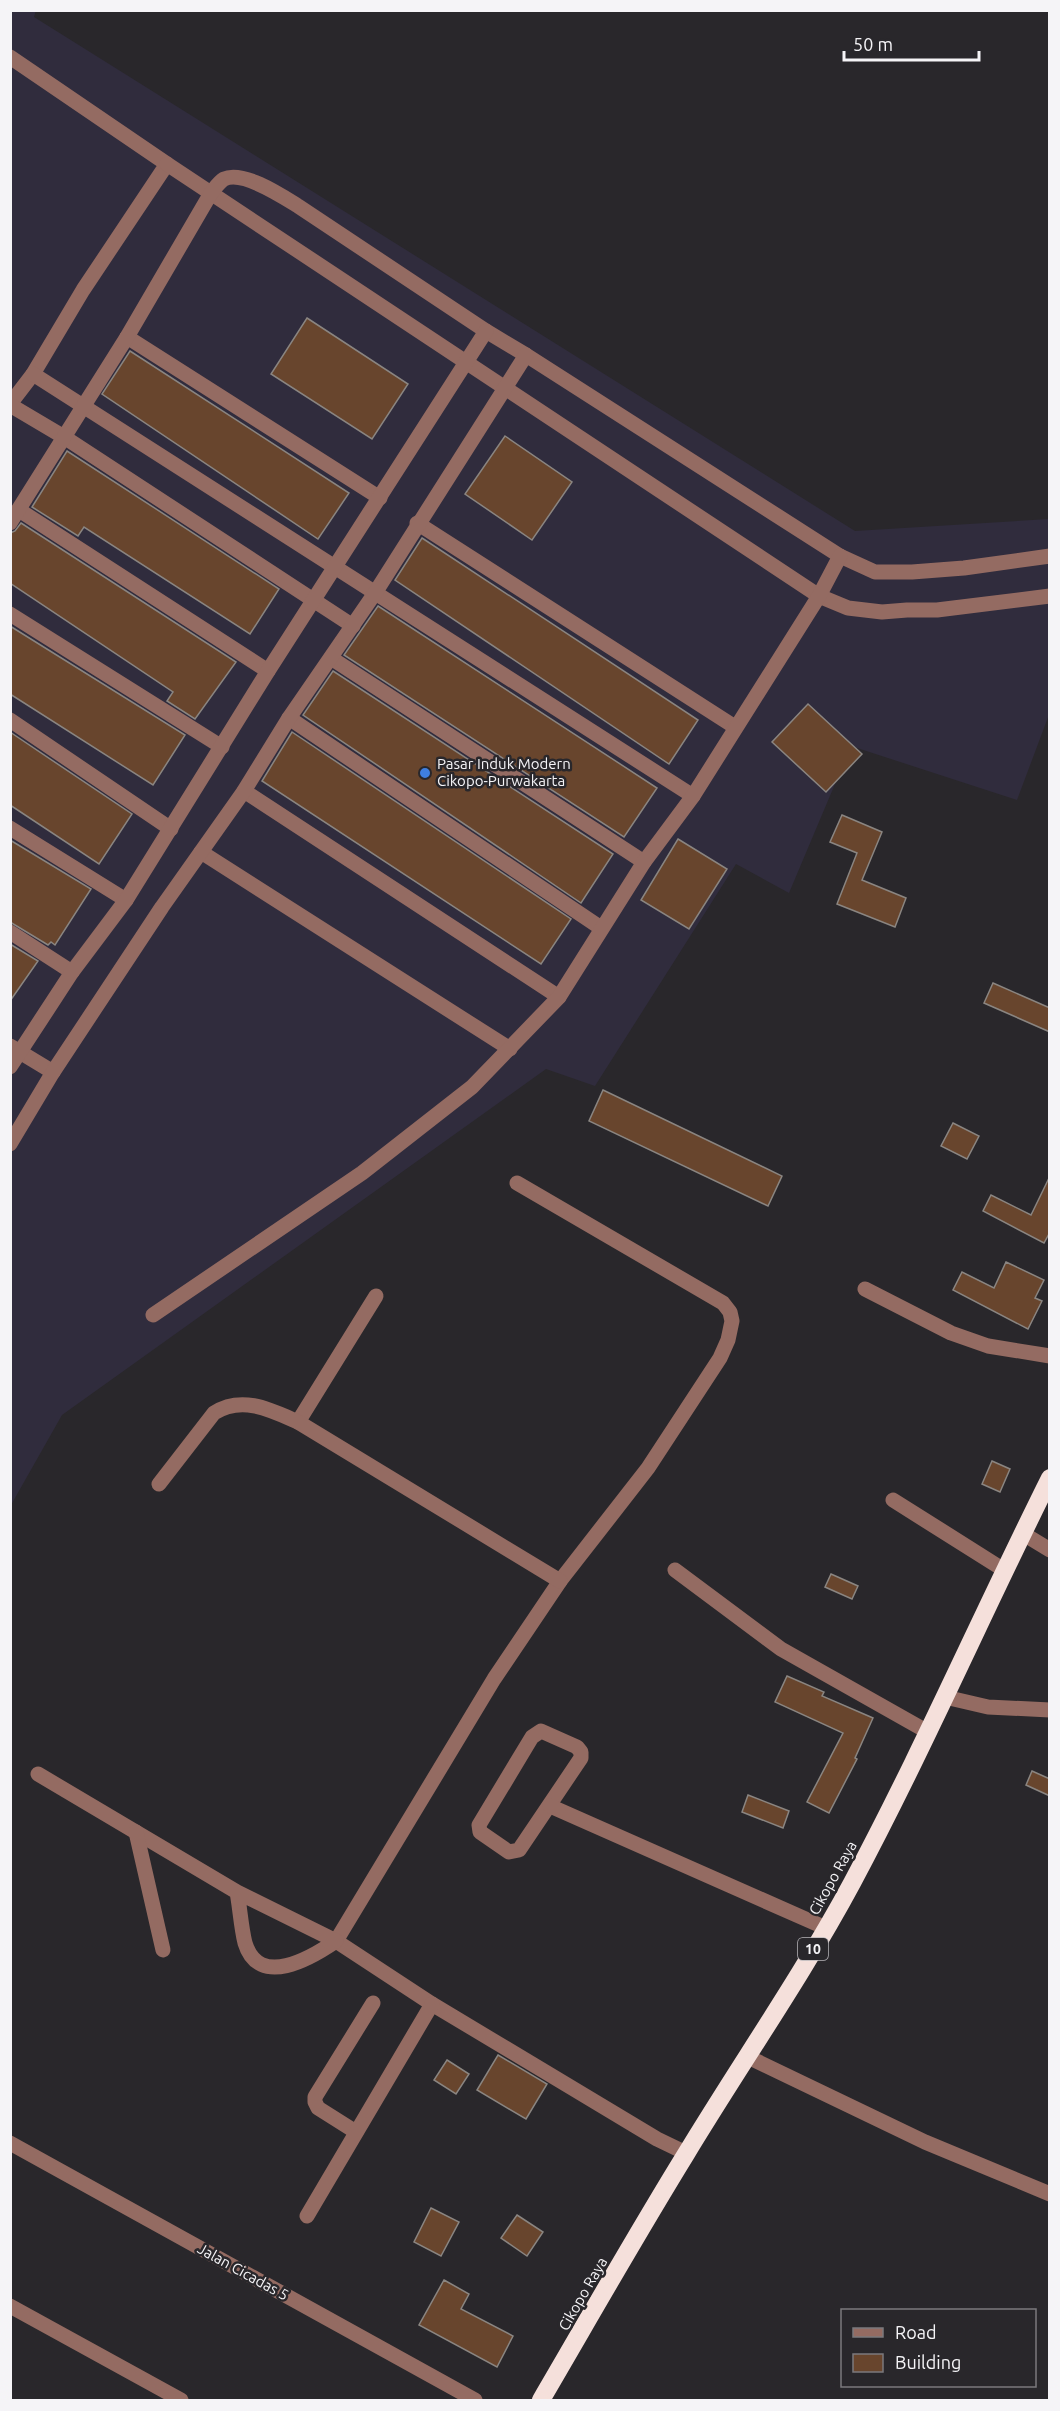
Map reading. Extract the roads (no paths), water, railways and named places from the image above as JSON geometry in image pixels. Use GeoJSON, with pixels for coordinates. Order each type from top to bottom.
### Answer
{"type":"FeatureCollection","features":[{"type":"Feature","properties":{"kind":"highway","name":"Cikopo Raya"},"geometry":{"type":"LineString","coordinates":[[541,2400],[686,2153],[748,2057],[851,1884],[928,1732],[1050,1478]]}},
{"type":"Feature","properties":{"kind":"street"},"geometry":{"type":"LineString","coordinates":[[10,57],[467,364],[507,387],[819,596],[848,608],[882,612],[937,610],[1050,596]]}},
{"type":"Feature","properties":{"kind":"street"},"geometry":{"type":"LineString","coordinates":[[167,164],[83,290],[33,374],[10,405],[64,437],[353,626]]}},
{"type":"Feature","properties":{"kind":"street"},"geometry":{"type":"LineString","coordinates":[[268,671],[15,516],[127,337],[211,193],[222,180],[235,177],[272,190],[486,331],[840,556],[875,572],[912,572],[964,568],[1050,556]]}},
{"type":"Feature","properties":{"kind":"street"},"geometry":{"type":"LineString","coordinates":[[10,1067],[15,1049],[126,900],[268,671],[467,364],[486,331]]}},
{"type":"Feature","properties":{"kind":"street"},"geometry":{"type":"LineString","coordinates":[[127,337],[380,498]]}},
{"type":"Feature","properties":{"kind":"street"},"geometry":{"type":"LineString","coordinates":[[10,1144],[53,1072],[155,916],[244,791],[289,718],[375,593],[417,523],[526,355]]}},
{"type":"Feature","properties":{"kind":"street"},"geometry":{"type":"LineString","coordinates":[[33,374],[693,796]]}},
{"type":"Feature","properties":{"kind":"street"},"geometry":{"type":"LineString","coordinates":[[417,523],[735,727]]}},
{"type":"Feature","properties":{"kind":"street"},"geometry":{"type":"LineString","coordinates":[[153,1315],[362,1173],[472,1087],[559,997],[644,862],[693,796],[819,596],[840,556]]}},
{"type":"Feature","properties":{"kind":"street"},"geometry":{"type":"LineString","coordinates":[[10,614],[222,747]]}},
{"type":"Feature","properties":{"kind":"street"},"geometry":{"type":"LineString","coordinates":[[331,658],[644,862]]}},
{"type":"Feature","properties":{"kind":"street"},"geometry":{"type":"LineString","coordinates":[[289,718],[602,928]]}},
{"type":"Feature","properties":{"kind":"street"},"geometry":{"type":"LineString","coordinates":[[10,720],[171,829]]}},
{"type":"Feature","properties":{"kind":"street"},"geometry":{"type":"LineString","coordinates":[[244,791],[559,997]]}},
{"type":"Feature","properties":{"kind":"street"},"geometry":{"type":"LineString","coordinates":[[10,828],[126,900]]}},
{"type":"Feature","properties":{"kind":"street"},"geometry":{"type":"LineString","coordinates":[[201,852],[510,1049]]}},
{"type":"Feature","properties":{"kind":"street"},"geometry":{"type":"LineString","coordinates":[[10,932],[72,972]]}},
{"type":"Feature","properties":{"kind":"street"},"geometry":{"type":"LineString","coordinates":[[15,1049],[53,1072]]}},
{"type":"Feature","properties":{"kind":"street"},"geometry":{"type":"LineString","coordinates":[[237,1892],[245,1943],[254,1959],[260,1963],[274,1967],[302,1961],[336,1941],[494,1679],[560,1581],[648,1468],[720,1358],[728,1340],[732,1321],[730,1312],[723,1303],[517,1183]]}},
{"type":"Feature","properties":{"kind":"street"},"geometry":{"type":"LineString","coordinates":[[865,1289],[951,1333],[988,1346],[1050,1356]]}},
{"type":"Feature","properties":{"kind":"street"},"geometry":{"type":"LineString","coordinates":[[298,1422],[376,1296]]}},
{"type":"Feature","properties":{"kind":"street"},"geometry":{"type":"LineString","coordinates":[[159,1485],[214,1413],[225,1406],[253,1405],[298,1422],[560,1581]]}},
{"type":"Feature","properties":{"kind":"street"},"geometry":{"type":"LineString","coordinates":[[893,1500],[1004,1570]]}},
{"type":"Feature","properties":{"kind":"street"},"geometry":{"type":"LineString","coordinates":[[1022,1533],[1050,1550]]}},
{"type":"Feature","properties":{"kind":"street"},"geometry":{"type":"LineString","coordinates":[[675,1570],[781,1649],[928,1732]]}},
{"type":"Feature","properties":{"kind":"street"},"geometry":{"type":"LineString","coordinates":[[945,1697],[988,1707],[1050,1710]]}},
{"type":"Feature","properties":{"kind":"street"},"geometry":{"type":"LineString","coordinates":[[543,1731],[577,1747],[581,1752],[579,1762],[550,1806],[516,1852],[505,1851],[479,1831],[481,1822],[532,1737],[543,1731]]}},
{"type":"Feature","properties":{"kind":"street"},"geometry":{"type":"LineString","coordinates":[[38,1774],[237,1892],[336,1941],[432,2004],[657,2139],[686,2153]]}},
{"type":"Feature","properties":{"kind":"street"},"geometry":{"type":"LineString","coordinates":[[550,1806],[826,1928]]}},
{"type":"Feature","properties":{"kind":"street"},"geometry":{"type":"LineString","coordinates":[[136,1832],[163,1950]]}},
{"type":"Feature","properties":{"kind":"street"},"geometry":{"type":"LineString","coordinates":[[356,2132],[318,2108],[315,2097],[373,2003]]}},
{"type":"Feature","properties":{"kind":"street"},"geometry":{"type":"LineString","coordinates":[[307,2216],[432,2004]]}},
{"type":"Feature","properties":{"kind":"street"},"geometry":{"type":"LineString","coordinates":[[748,2057],[925,2142],[1050,2194]]}},
{"type":"Feature","properties":{"kind":"street","name":"Jalan Cicadas 5"},"geometry":{"type":"LineString","coordinates":[[10,2143],[476,2400]]}},
{"type":"Feature","properties":{"kind":"street"},"geometry":{"type":"LineString","coordinates":[[10,2306],[181,2400]]}},
{"type":"Feature","properties":{"kind":"place","name":"Pasar Induk Modern Cikopo-Purwakarta"},"geometry":{"type":"Point","coordinates":[425,773]}}]}
